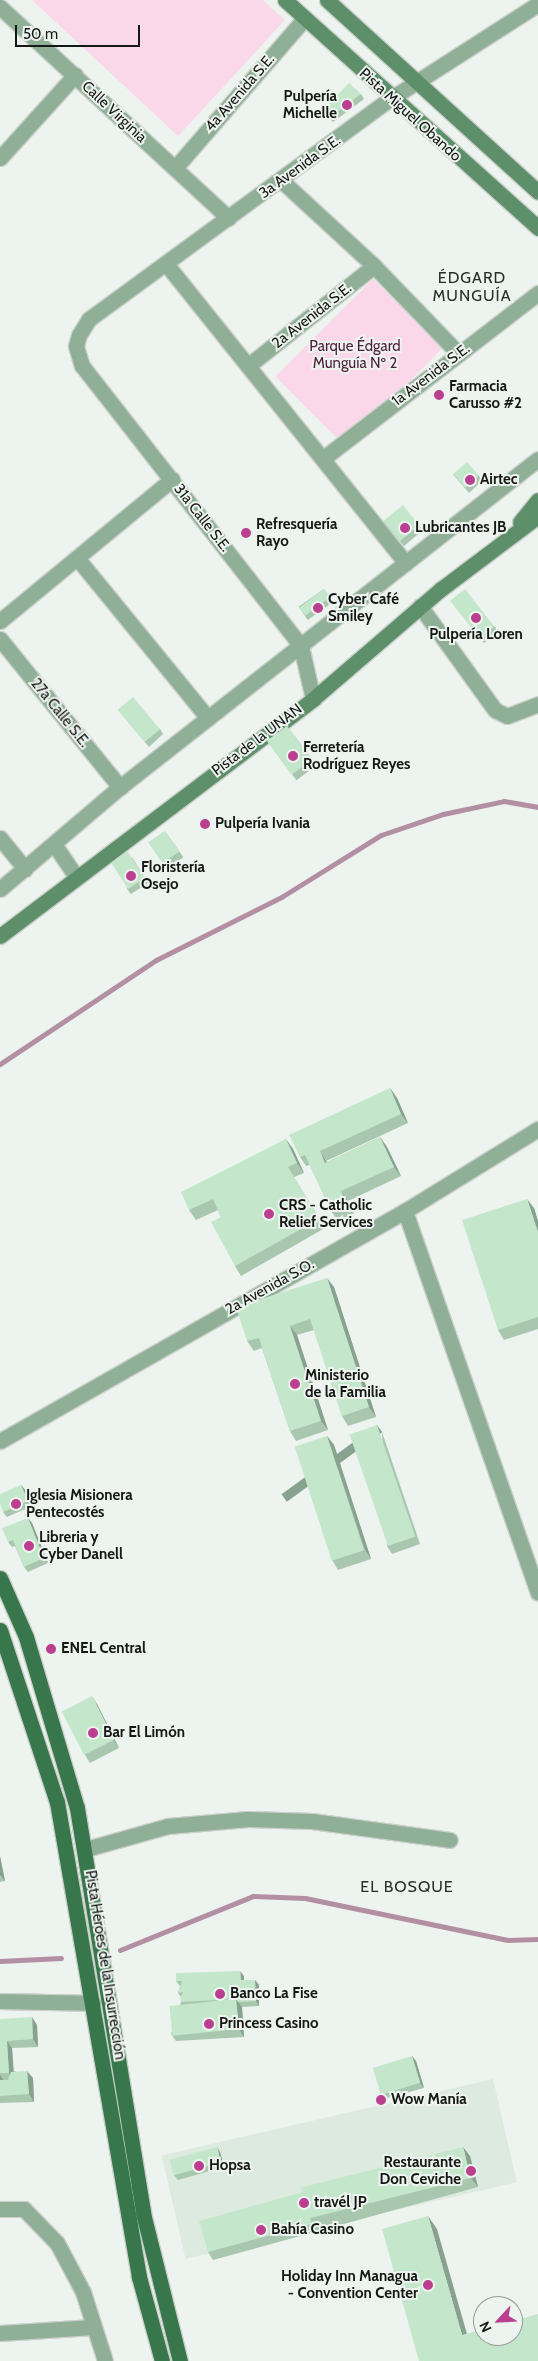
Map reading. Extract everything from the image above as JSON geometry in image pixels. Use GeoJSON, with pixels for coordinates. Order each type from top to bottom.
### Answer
{"type":"FeatureCollection","features":[{"type":"Feature","properties":{"kind":"main road","name":"Pista Miguel Obando"},"geometry":{"type":"LineString","coordinates":[[285,0],[390,99],[538,228]]}},
{"type":"Feature","properties":{"kind":"main road","name":"Pista Miguel Obando"},"geometry":{"type":"LineString","coordinates":[[327,0],[538,192]]}},
{"type":"Feature","properties":{"kind":"main road","name":"Pista de la UNAN"},"geometry":{"type":"LineString","coordinates":[[508,537],[538,500]]}},
{"type":"Feature","properties":{"kind":"main road","name":"Pista de la UNAN"},"geometry":{"type":"LineString","coordinates":[[0,936],[75,875],[313,699],[420,606],[538,516]]}},
{"type":"Feature","properties":{"kind":"main road","name":"Pista Héroes de la Insurrección"},"geometry":{"type":"LineString","coordinates":[[0,1578],[26,1637],[57,1731],[86,1849],[143,2213],[180,2361]]}},
{"type":"Feature","properties":{"kind":"main road","name":"Pista Héroes de la Insurrección"},"geometry":{"type":"LineString","coordinates":[[0,1630],[57,1802],[139,2277],[162,2361]]}},
{"type":"Feature","properties":{"kind":"street","name":"Calle Virginia"},"geometry":{"type":"LineString","coordinates":[[0,7],[228,218]]}},
{"type":"Feature","properties":{"kind":"street","name":"3a Avenida S.E."},"geometry":{"type":"LineString","coordinates":[[76,346],[88,320],[282,181],[390,99],[415,82],[535,11]]}},
{"type":"Feature","properties":{"kind":"street","name":"4a Avenida S.E."},"geometry":{"type":"LineString","coordinates":[[175,168],[305,18]]}},
{"type":"Feature","properties":{"kind":"street"},"geometry":{"type":"LineString","coordinates":[[0,158],[75,76]]}},
{"type":"Feature","properties":{"kind":"street"},"geometry":{"type":"LineString","coordinates":[[282,181],[374,266],[459,354]]}},
{"type":"Feature","properties":{"kind":"street"},"geometry":{"type":"LineString","coordinates":[[167,265],[325,457],[406,563]]}},
{"type":"Feature","properties":{"kind":"street","name":"2a Avenida S.E."},"geometry":{"type":"LineString","coordinates":[[249,365],[374,266]]}},
{"type":"Feature","properties":{"kind":"street","name":"1a Avenida S.E."},"geometry":{"type":"LineString","coordinates":[[325,457],[538,293]]}},
{"type":"Feature","properties":{"kind":"street","name":"31a Calle S.E."},"geometry":{"type":"LineString","coordinates":[[76,346],[82,366],[301,646],[313,699]]}},
{"type":"Feature","properties":{"kind":"street"},"geometry":{"type":"LineString","coordinates":[[0,889],[120,787],[538,459]]}},
{"type":"Feature","properties":{"kind":"street"},"geometry":{"type":"LineString","coordinates":[[0,622],[172,479]]}},
{"type":"Feature","properties":{"kind":"street"},"geometry":{"type":"LineString","coordinates":[[77,558],[208,718]]}},
{"type":"Feature","properties":{"kind":"street"},"geometry":{"type":"LineString","coordinates":[[420,606],[495,710],[507,716],[538,704]]}},
{"type":"Feature","properties":{"kind":"street","name":"27a Calle S.E."},"geometry":{"type":"LineString","coordinates":[[0,639],[120,787]]}},
{"type":"Feature","properties":{"kind":"street"},"geometry":{"type":"LineString","coordinates":[[0,838],[25,869]]}},
{"type":"Feature","properties":{"kind":"street"},"geometry":{"type":"LineString","coordinates":[[54,844],[75,875]]}},
{"type":"Feature","properties":{"kind":"street","name":"2a Avenida S.O."},"geometry":{"type":"LineString","coordinates":[[0,1441],[405,1211],[538,1129]]}},
{"type":"Feature","properties":{"kind":"street"},"geometry":{"type":"LineString","coordinates":[[405,1211],[538,1592]]}},
{"type":"Feature","properties":{"kind":"street"},"geometry":{"type":"LineString","coordinates":[[86,1849],[168,1826],[248,1819],[312,1821],[450,1840]]}},
{"type":"Feature","properties":{"kind":"street"},"geometry":{"type":"LineString","coordinates":[[0,2001],[93,2003]]}},
{"type":"Feature","properties":{"kind":"street"},"geometry":{"type":"LineString","coordinates":[[0,2209],[24,2209],[57,2243],[82,2292],[105,2361]]}},
{"type":"Feature","properties":{"kind":"street"},"geometry":{"type":"LineString","coordinates":[[0,2333],[93,2326]]}},
{"type":"Feature","properties":{"kind":"shaded area"},"geometry":{"type":"Polygon","coordinates":[[[493,2079],[517,2182],[186,2259],[162,2155],[493,2079]]]}},
{"type":"Feature","properties":{"kind":"green space"},"geometry":{"type":"Polygon","coordinates":[[[32,0],[263,0],[285,20],[178,136],[32,0]]]}},
{"type":"Feature","properties":{"kind":"green space","name":"Parque Édgard Munguía Nº 2"},"geometry":{"type":"Polygon","coordinates":[[[373,279],[442,348],[345,446],[275,377],[373,279]]]}},
{"type":"Feature","properties":{"kind":"building"},"geometry":{"type":"Polygon","coordinates":[[[349,83],[361,94],[330,117],[323,110],[349,83]]]}},
{"type":"Feature","properties":{"kind":"building"},"geometry":{"type":"Polygon","coordinates":[[[467,462],[479,476],[465,487],[453,474],[467,462]]]}},
{"type":"Feature","properties":{"kind":"building","name":"Lubricantes JB"},"geometry":{"type":"Polygon","coordinates":[[[403,505],[419,525],[400,541],[384,521],[403,505]]]}},
{"type":"Feature","properties":{"kind":"building"},"geometry":{"type":"Polygon","coordinates":[[[324,589],[330,597],[305,616],[299,608],[324,589]]]}},
{"type":"Feature","properties":{"kind":"building","name":"Pulpería Loren"},"geometry":{"type":"Polygon","coordinates":[[[465,589],[495,627],[480,639],[450,601],[465,589]]]}},
{"type":"Feature","properties":{"kind":"building"},"geometry":{"type":"Polygon","coordinates":[[[133,697],[160,729],[145,742],[118,710],[133,697]]]}},
{"type":"Feature","properties":{"kind":"building","name":"Ferretería Rodríguez Reyes"},"geometry":{"type":"Polygon","coordinates":[[[287,726],[312,760],[291,775],[267,741],[287,726]]]}},
{"type":"Feature","properties":{"kind":"building"},"geometry":{"type":"Polygon","coordinates":[[[165,831],[179,852],[162,863],[148,842],[165,831]]]}},
{"type":"Feature","properties":{"kind":"building","name":"Floristería Osejo"},"geometry":{"type":"Polygon","coordinates":[[[128,852],[145,878],[128,889],[111,863],[128,852]]]}},
{"type":"Feature","properties":{"kind":"building"},"geometry":{"type":"Polygon","coordinates":[[[390,1088],[401,1114],[320,1151],[325,1163],[380,1137],[394,1167],[341,1191],[347,1204],[331,1211],[305,1155],[300,1157],[289,1135],[390,1088]]]}},
{"type":"Feature","properties":{"kind":"building","name":"CRS - Catholic Relief Services"},"geometry":{"type":"Polygon","coordinates":[[[286,1139],[297,1163],[288,1167],[319,1219],[235,1266],[211,1222],[221,1217],[213,1199],[189,1210],[181,1192],[286,1139]]]}},
{"type":"Feature","properties":{"kind":"building"},"geometry":{"type":"Polygon","coordinates":[[[527,1199],[538,1232],[538,1317],[498,1330],[462,1220],[527,1199]]]}},
{"type":"Feature","properties":{"kind":"building","name":"Ministerio de la Familia"},"geometry":{"type":"Polygon","coordinates":[[[327,1278],[369,1407],[342,1416],[310,1319],[290,1326],[321,1421],[290,1431],[259,1338],[247,1341],[236,1307],[327,1278]]]}},
{"type":"Feature","properties":{"kind":"building"},"geometry":{"type":"Polygon","coordinates":[[[377,1425],[415,1537],[388,1546],[350,1434],[377,1425]]]}},
{"type":"Feature","properties":{"kind":"building"},"geometry":{"type":"Polygon","coordinates":[[[327,1436],[364,1550],[332,1561],[295,1447],[327,1436]]]}},
{"type":"Feature","properties":{"kind":"building","name":"Iglesia Misionera Pentecostés"},"geometry":{"type":"Polygon","coordinates":[[[21,1485],[28,1501],[3,1512],[0,1504],[0,1494],[21,1485]]]}},
{"type":"Feature","properties":{"kind":"building","name":"Libreria y Cyber Danell"},"geometry":{"type":"Polygon","coordinates":[[[28,1518],[44,1558],[24,1567],[13,1540],[8,1542],[2,1528],[28,1518]]]}},
{"type":"Feature","properties":{"kind":"building","name":"Bar El Limón"},"geometry":{"type":"Polygon","coordinates":[[[92,1696],[114,1740],[84,1755],[62,1711],[92,1696]]]}},
{"type":"Feature","properties":{"kind":"building","name":"Banco La Fise"},"geometry":{"type":"Polygon","coordinates":[[[240,1971],[241,1980],[255,1980],[256,2001],[238,2002],[236,1999],[181,2002],[180,1999],[183,1992],[178,1993],[182,1981],[176,1981],[176,1973],[240,1971]]]}},
{"type":"Feature","properties":{"kind":"building","name":"Princess Casino"},"geometry":{"type":"Polygon","coordinates":[[[236,1999],[239,2029],[173,2036],[169,2006],[236,1999]]]}},
{"type":"Feature","properties":{"kind":"building"},"geometry":{"type":"Polygon","coordinates":[[[32,2017],[33,2039],[7,2041],[9,2073],[0,2073],[0,2019],[32,2017]]]}},
{"type":"Feature","properties":{"kind":"building"},"geometry":{"type":"Polygon","coordinates":[[[412,2056],[420,2083],[381,2095],[373,2068],[412,2056]]]}},
{"type":"Feature","properties":{"kind":"building"},"geometry":{"type":"Polygon","coordinates":[[[27,2071],[29,2094],[0,2096],[0,2080],[8,2080],[11,2072],[27,2071]]]}},
{"type":"Feature","properties":{"kind":"building"},"geometry":{"type":"Polygon","coordinates":[[[217,2147],[221,2162],[174,2175],[170,2160],[217,2147]]]}},
{"type":"Feature","properties":{"kind":"building"},"geometry":{"type":"Polygon","coordinates":[[[463,2147],[471,2178],[309,2218],[301,2187],[463,2147]]]}},
{"type":"Feature","properties":{"kind":"building","name":"Bahía Casino"},"geometry":{"type":"Polygon","coordinates":[[[303,2192],[312,2224],[208,2252],[199,2221],[303,2192]]]}},
{"type":"Feature","properties":{"kind":"building","name":"Holiday Inn Managua - Convention Center"},"geometry":{"type":"Polygon","coordinates":[[[428,2216],[462,2335],[473,2332],[473,2346],[523,2346],[523,2318],[538,2314],[538,2361],[419,2361],[382,2229],[428,2216]]]}},
{"type":"Feature","properties":{"kind":"waterway"},"geometry":{"type":"LineString","coordinates":[[0,1064],[156,960],[283,896],[381,835],[443,814],[504,801],[538,807]]}},
{"type":"Feature","properties":{"kind":"waterway"},"geometry":{"type":"LineString","coordinates":[[120,1950],[253,1896],[305,1898],[508,1940],[538,1939]]}},
{"type":"Feature","properties":{"kind":"waterway"},"geometry":{"type":"LineString","coordinates":[[0,1961],[61,1958]]}},
{"type":"Feature","properties":{"kind":"place","name":"Pulpería Michelle"},"geometry":{"type":"Point","coordinates":[347,105]}},
{"type":"Feature","properties":{"kind":"place","name":"Farmacia Carusso #2"},"geometry":{"type":"Point","coordinates":[439,395]}},
{"type":"Feature","properties":{"kind":"place","name":"Airtec"},"geometry":{"type":"Point","coordinates":[470,480]}},
{"type":"Feature","properties":{"kind":"place","name":"Lubricantes JB"},"geometry":{"type":"Point","coordinates":[405,528]}},
{"type":"Feature","properties":{"kind":"place","name":"Refresquería Rayo"},"geometry":{"type":"Point","coordinates":[246,533]}},
{"type":"Feature","properties":{"kind":"place","name":"Cyber Café Smiley"},"geometry":{"type":"Point","coordinates":[318,608]}},
{"type":"Feature","properties":{"kind":"place","name":"Pulpería Loren"},"geometry":{"type":"Point","coordinates":[476,618]}},
{"type":"Feature","properties":{"kind":"place","name":"Ferretería Rodríguez Reyes"},"geometry":{"type":"Point","coordinates":[293,756]}},
{"type":"Feature","properties":{"kind":"place","name":"Pulpería Ivania"},"geometry":{"type":"Point","coordinates":[205,824]}},
{"type":"Feature","properties":{"kind":"place","name":"Floristería Osejo"},"geometry":{"type":"Point","coordinates":[131,876]}},
{"type":"Feature","properties":{"kind":"place","name":"CRS - Catholic Relief Services"},"geometry":{"type":"Point","coordinates":[269,1214]}},
{"type":"Feature","properties":{"kind":"place","name":"Ministerio de la Familia"},"geometry":{"type":"Point","coordinates":[295,1384]}},
{"type":"Feature","properties":{"kind":"place","name":"Iglesia Misionera Pentecostés"},"geometry":{"type":"Point","coordinates":[16,1504]}},
{"type":"Feature","properties":{"kind":"place","name":"Libreria y Cyber Danell"},"geometry":{"type":"Point","coordinates":[29,1546]}},
{"type":"Feature","properties":{"kind":"place","name":"ENEL Central"},"geometry":{"type":"Point","coordinates":[51,1649]}},
{"type":"Feature","properties":{"kind":"place","name":"Bar El Limón"},"geometry":{"type":"Point","coordinates":[93,1733]}},
{"type":"Feature","properties":{"kind":"place","name":"Banco La Fise"},"geometry":{"type":"Point","coordinates":[220,1994]}},
{"type":"Feature","properties":{"kind":"place","name":"Princess Casino"},"geometry":{"type":"Point","coordinates":[209,2024]}},
{"type":"Feature","properties":{"kind":"place","name":"Wow Manía"},"geometry":{"type":"Point","coordinates":[381,2100]}},
{"type":"Feature","properties":{"kind":"place","name":"Hopsa"},"geometry":{"type":"Point","coordinates":[199,2166]}},
{"type":"Feature","properties":{"kind":"place","name":"Restaurante Don Ceviche"},"geometry":{"type":"Point","coordinates":[471,2171]}},
{"type":"Feature","properties":{"kind":"place","name":"travél JP"},"geometry":{"type":"Point","coordinates":[304,2203]}},
{"type":"Feature","properties":{"kind":"place","name":"Bahía Casino"},"geometry":{"type":"Point","coordinates":[261,2230]}},
{"type":"Feature","properties":{"kind":"place","name":"Holiday Inn Managua - Convention Center"},"geometry":{"type":"Point","coordinates":[428,2285]}},
{"type":"Feature","properties":{"kind":"district","name":"ÉDGARD MUNGUÍA"},"geometry":{"type":"Point","coordinates":[472,287]}},
{"type":"Feature","properties":{"kind":"district","name":"EL BOSQUE"},"geometry":{"type":"Point","coordinates":[407,1887]}}]}
